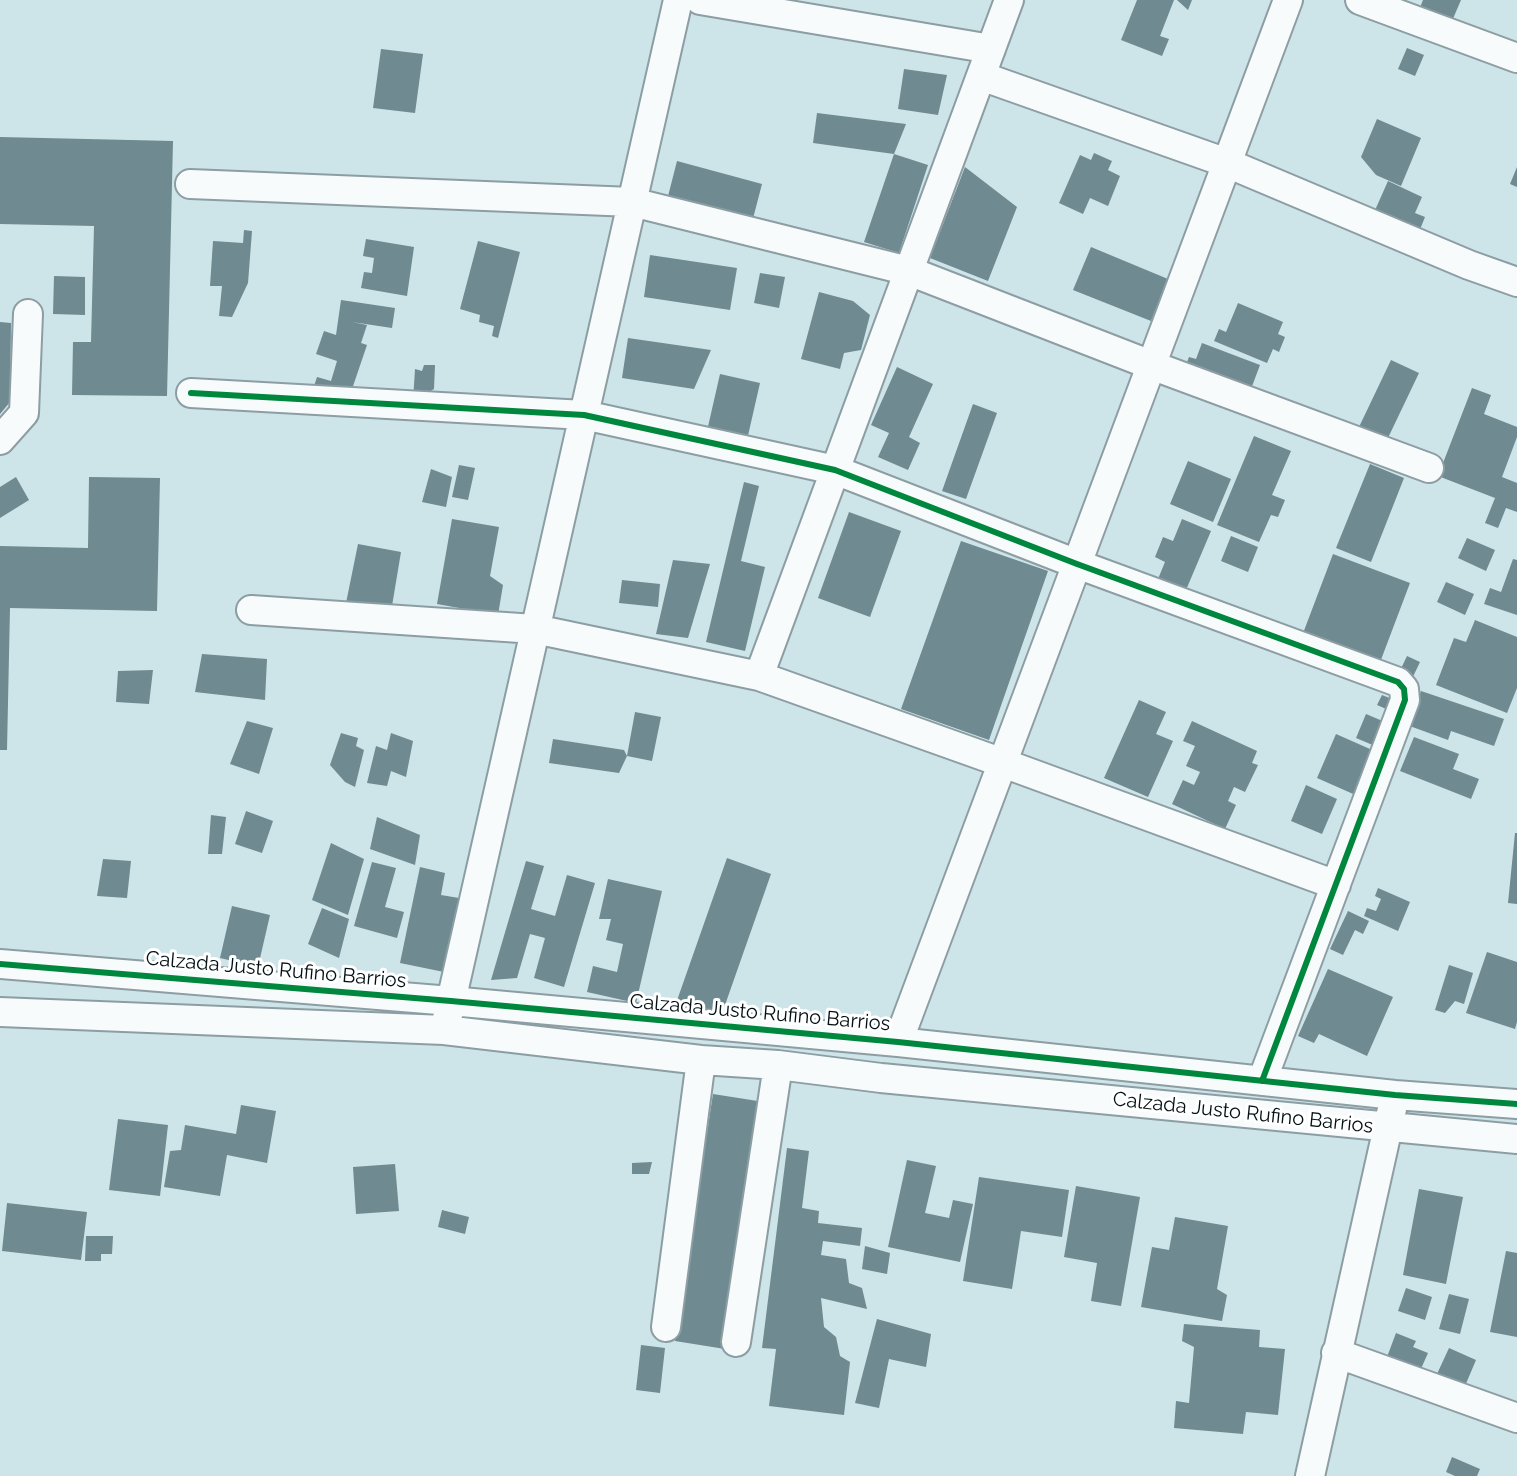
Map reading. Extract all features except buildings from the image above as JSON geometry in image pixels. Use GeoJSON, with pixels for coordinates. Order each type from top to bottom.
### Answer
{"type":"FeatureCollection","features":[{"type":"Feature","properties":{"kind":"street"},"geometry":{"type":"LineString","coordinates":[[444,1030],[678,0]]}},
{"type":"Feature","properties":{"kind":"street"},"geometry":{"type":"LineString","coordinates":[[699,0],[991,49]]}},
{"type":"Feature","properties":{"kind":"street"},"geometry":{"type":"LineString","coordinates":[[759,676],[1009,0]]}},
{"type":"Feature","properties":{"kind":"street"},"geometry":{"type":"LineString","coordinates":[[898,1042],[1288,0]]}},
{"type":"Feature","properties":{"kind":"street"},"geometry":{"type":"LineString","coordinates":[[1360,0],[1517,57]]}},
{"type":"Feature","properties":{"kind":"street"},"geometry":{"type":"LineString","coordinates":[[981,76],[1227,163],[1460,261],[1517,282]]}},
{"type":"Feature","properties":{"kind":"street"},"geometry":{"type":"LineString","coordinates":[[190,184],[632,202],[909,271],[1151,365],[1429,468]]}},
{"type":"Feature","properties":{"kind":"street"},"geometry":{"type":"LineString","coordinates":[[0,440],[24,413],[28,314]]}},
{"type":"Feature","properties":{"kind":"street"},"geometry":{"type":"LineString","coordinates":[[191,393],[584,415],[835,470],[1077,564],[1398,682],[1404,688],[1405,700],[1262,1081]]}},
{"type":"Feature","properties":{"kind":"street"},"geometry":{"type":"LineString","coordinates":[[251,610],[535,629],[759,676],[1003,762],[1336,885]]}},
{"type":"Feature","properties":{"kind":"street","name":"Calzada Justo Rufino Barrios"},"geometry":{"type":"LineString","coordinates":[[0,964],[451,1001],[898,1042],[1395,1095],[1517,1104]]}},
{"type":"Feature","properties":{"kind":"street","name":"Calzada Justo Rufino Barrios"},"geometry":{"type":"LineString","coordinates":[[0,1012],[444,1030],[701,1060],[778,1065],[881,1078],[1517,1139]]}},
{"type":"Feature","properties":{"kind":"street"},"geometry":{"type":"LineString","coordinates":[[666,1327],[701,1060]]}},
{"type":"Feature","properties":{"kind":"street"},"geometry":{"type":"LineString","coordinates":[[736,1342],[778,1065]]}},
{"type":"Feature","properties":{"kind":"street"},"geometry":{"type":"LineString","coordinates":[[1310,1476],[1386,1127],[1395,1095]]}},
{"type":"Feature","properties":{"kind":"street"},"geometry":{"type":"LineString","coordinates":[[1336,1353],[1517,1418]]}},
{"type":"Feature","properties":{"kind":"cycle path"},"geometry":{"type":"LineString","coordinates":[[191,393],[584,415],[835,470],[1077,564],[1398,682],[1404,689],[1405,700],[1262,1081]]}},
{"type":"Feature","properties":{"kind":"cycle path"},"geometry":{"type":"LineString","coordinates":[[0,964],[451,1001],[898,1042],[1395,1095],[1517,1104]]}}]}
